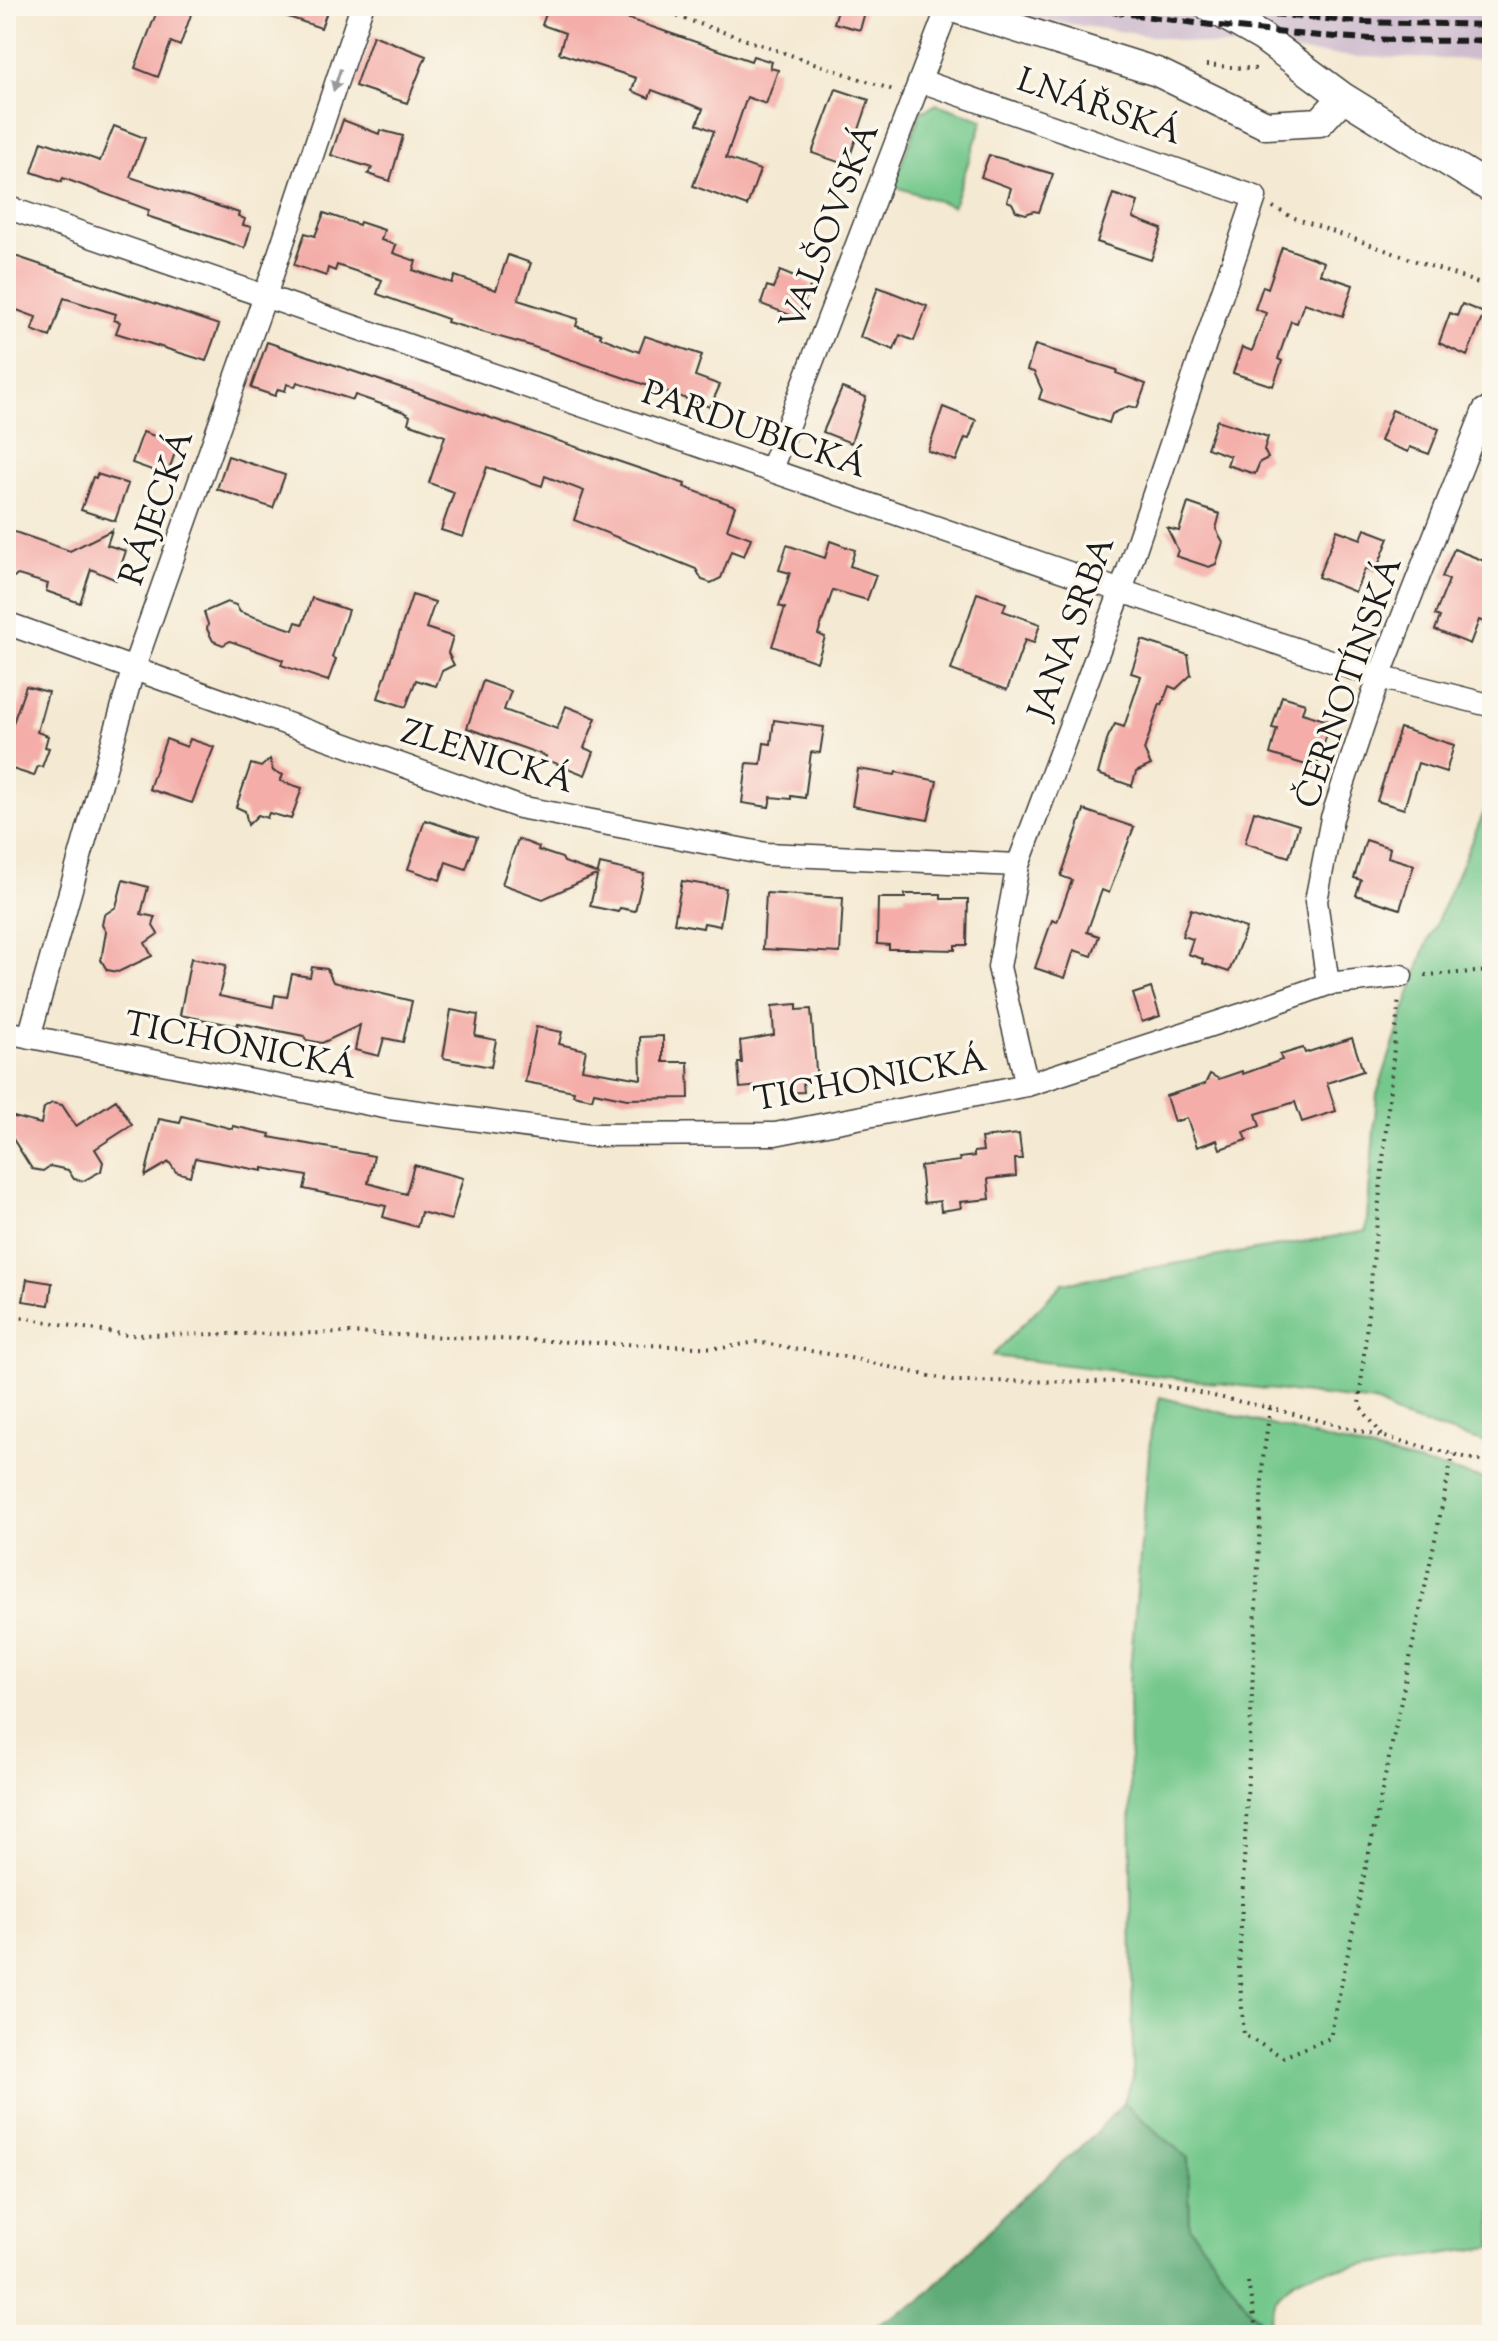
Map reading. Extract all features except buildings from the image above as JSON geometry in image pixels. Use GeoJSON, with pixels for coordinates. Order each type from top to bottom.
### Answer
{"type":"FeatureCollection","features":[{"type":"Feature","properties":{"kind":"street","name":"RÁJECKÁ"},"geometry":{"type":"LineString","coordinates":[[29,1037],[133,670],[265,296],[362,6]]}},
{"type":"Feature","properties":{"kind":"street","name":"VALŠOVSKÁ"},"geometry":{"type":"LineString","coordinates":[[771,469],[947,6]]}},
{"type":"Feature","properties":{"kind":"street","name":"LNÁŘSKÁ"},"geometry":{"type":"LineString","coordinates":[[947,6],[1157,72],[1266,125],[1320,122],[1343,97]]}},
{"type":"Feature","properties":{"kind":"street"},"geometry":{"type":"LineString","coordinates":[[1208,6],[1262,37],[1343,97],[1492,189]]}},
{"type":"Feature","properties":{"kind":"street","name":"LNÁŘSKÁ"},"geometry":{"type":"LineString","coordinates":[[918,89],[1255,197]]}},
{"type":"Feature","properties":{"kind":"street","name":"JANA SRBA"},"geometry":{"type":"LineString","coordinates":[[1027,1085],[999,967],[1018,865],[1121,591],[1255,197]]}},
{"type":"Feature","properties":{"kind":"street","name":"PARDUBICKÁ"},"geometry":{"type":"LineString","coordinates":[[6,207],[1121,591],[1379,677],[1485,704]]}},
{"type":"Feature","properties":{"kind":"street","name":"ČERNOTÍNSKÁ"},"geometry":{"type":"LineString","coordinates":[[1328,984],[1316,901],[1332,818],[1379,677],[1484,410]]}},
{"type":"Feature","properties":{"kind":"street","name":"ZLENICKÁ"},"geometry":{"type":"LineString","coordinates":[[6,623],[519,807],[766,854],[1018,865]]}},
{"type":"Feature","properties":{"kind":"street","name":"TICHONICKÁ"},"geometry":{"type":"LineString","coordinates":[[6,1032],[389,1108],[590,1135],[775,1134],[1027,1085],[1328,984],[1401,976]]}},
{"type":"Feature","properties":{"kind":"path"},"geometry":{"type":"LineString","coordinates":[[647,6],[918,89]]}},
{"type":"Feature","properties":{"kind":"path"},"geometry":{"type":"LineString","coordinates":[[1196,64],[1256,69],[1285,54]]}},
{"type":"Feature","properties":{"kind":"path"},"geometry":{"type":"LineString","coordinates":[[1255,197],[1292,217],[1492,288]]}},
{"type":"Feature","properties":{"kind":"path"},"geometry":{"type":"LineString","coordinates":[[1383,1437],[1359,1405],[1401,976],[1492,971]]}},
{"type":"Feature","properties":{"kind":"path"},"geometry":{"type":"LineString","coordinates":[[6,1315],[127,1335],[349,1333],[722,1348],[756,1342],[841,1356],[952,1381],[1135,1382],[1166,1386],[1270,1408],[1492,1464]]}},
{"type":"Feature","properties":{"kind":"path"},"geometry":{"type":"LineString","coordinates":[[1270,1408],[1263,1459],[1239,1968],[1244,2035],[1283,2057],[1330,2038],[1453,1454]]}},
{"type":"Feature","properties":{"kind":"path"},"geometry":{"type":"LineString","coordinates":[[1248,2282],[1257,2335]]}},
{"type":"Feature","properties":{"kind":"shaded area"},"geometry":{"type":"Polygon","coordinates":[[[977,6],[1492,6],[1492,60],[1358,57],[1211,45],[1023,17],[977,6]]]}},
{"type":"Feature","properties":{"kind":"green space"},"geometry":{"type":"Polygon","coordinates":[[[937,104],[983,120],[953,206],[893,186],[921,112],[937,104]]]}},
{"type":"Feature","properties":{"kind":"green space"},"geometry":{"type":"Polygon","coordinates":[[[1492,794],[1492,1445],[1405,1419],[1374,1402],[992,1356],[1063,1283],[1366,1231],[1377,1094],[1424,951],[1492,794]]]}},
{"type":"Feature","properties":{"kind":"green space"},"geometry":{"type":"Polygon","coordinates":[[[1160,1397],[1492,1481],[1492,2247],[1314,2272],[1295,2280],[1281,2292],[1272,2308],[1268,2329],[1249,2309],[1190,2227],[1188,2158],[1122,2131],[1123,2103],[1133,2078],[1129,1681],[1151,1431],[1160,1397]]]}},
{"type":"Feature","properties":{"kind":"green space"},"geometry":{"type":"Polygon","coordinates":[[[1123,2103],[1188,2158],[1190,2227],[1270,2335],[859,2335],[920,2301],[1009,2210],[1096,2133],[1123,2103]]]}},
{"type":"Feature","properties":{"kind":"railway"},"geometry":{"type":"LineString","coordinates":[[1077,6],[1284,33],[1388,40],[1492,40]]}},
{"type":"Feature","properties":{"kind":"railway"},"geometry":{"type":"LineString","coordinates":[[1182,6],[1360,22],[1492,25]]}}]}
